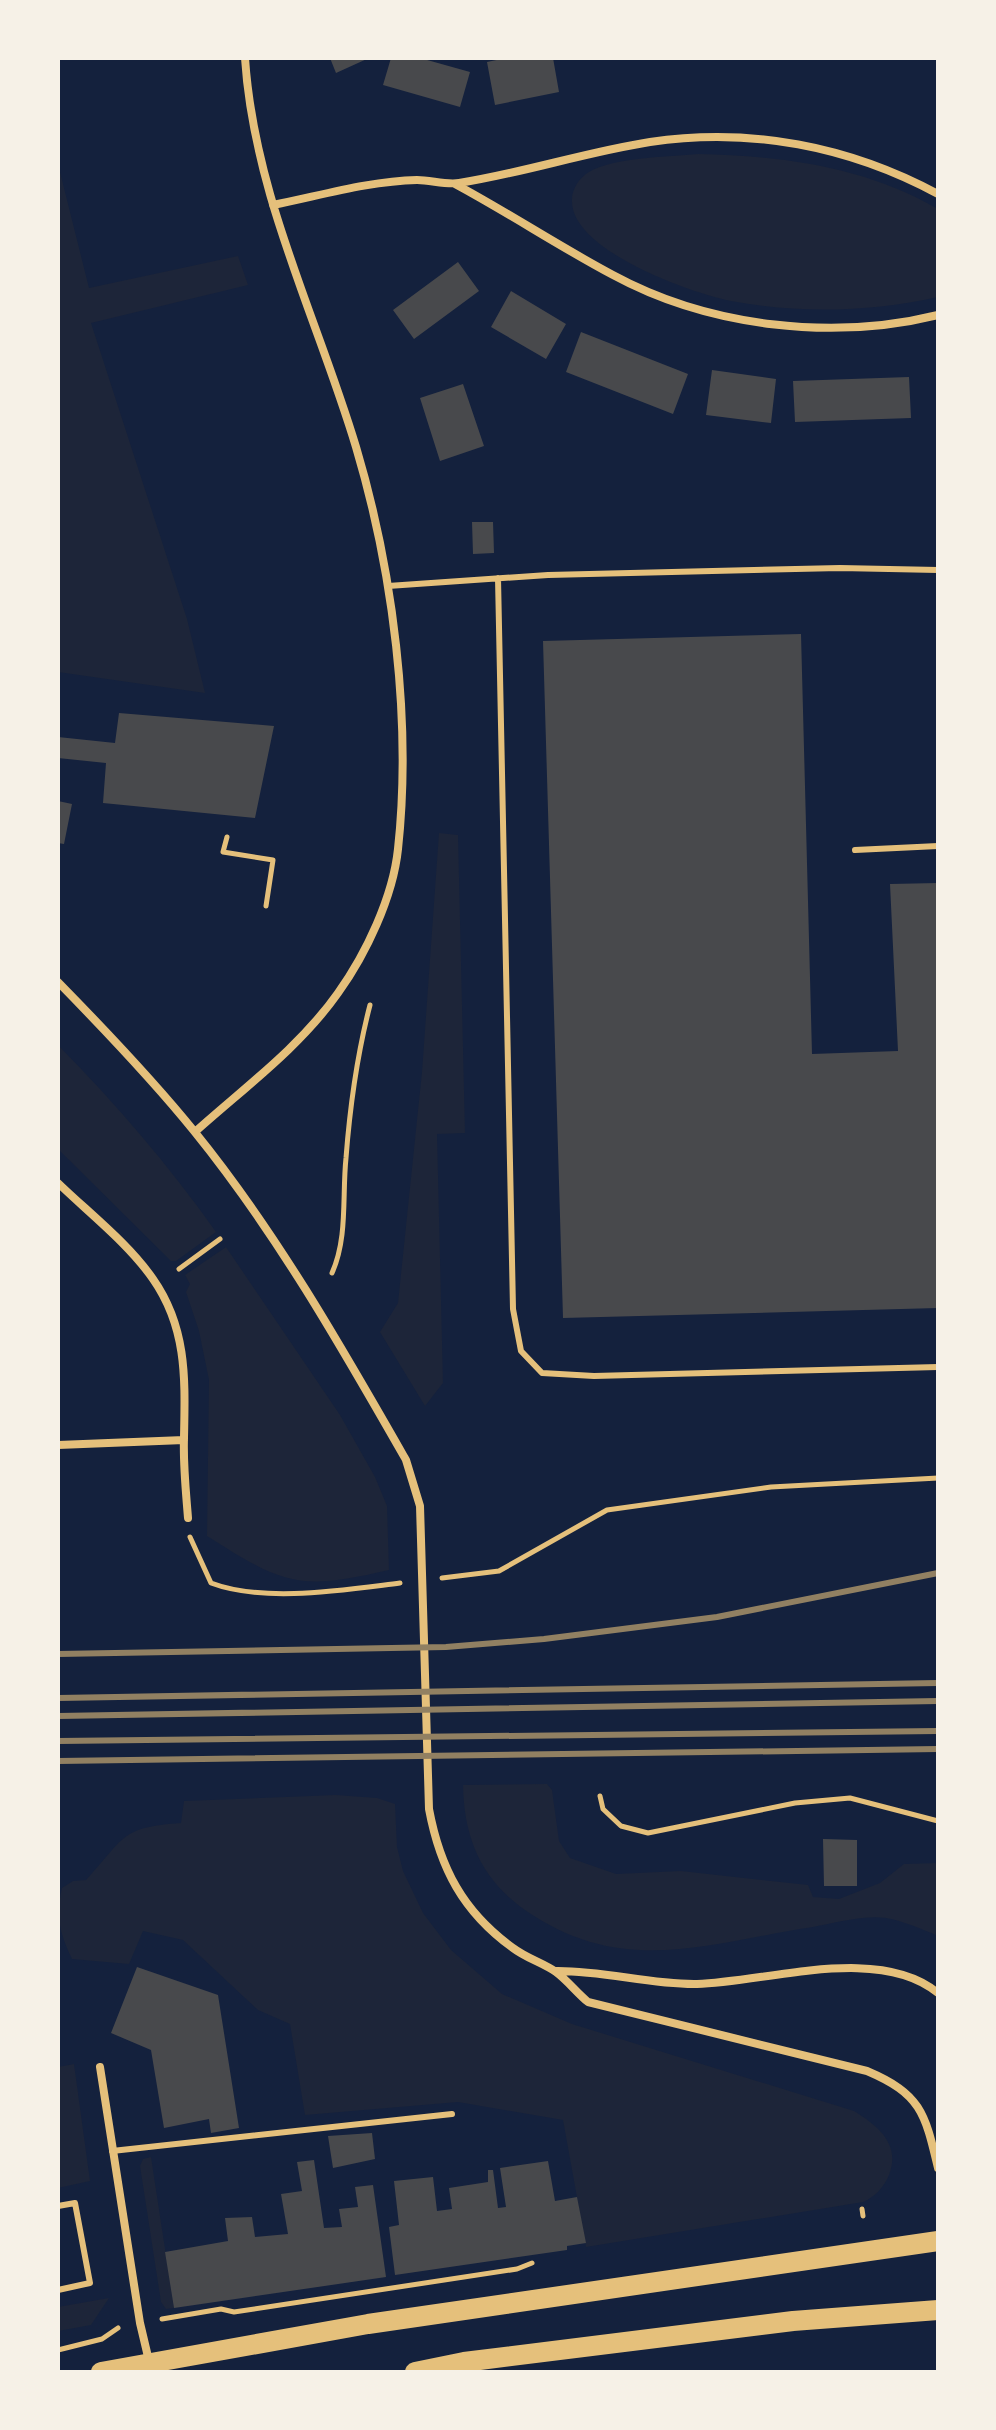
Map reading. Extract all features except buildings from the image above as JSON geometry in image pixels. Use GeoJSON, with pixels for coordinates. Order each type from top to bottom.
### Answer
{"type":"FeatureCollection","features":[{"type":"Feature","properties":{"kind":"main road"},"geometry":{"type":"LineString","coordinates":[[101,2372],[368,2324],[938,2241]]}},
{"type":"Feature","properties":{"kind":"main road"},"geometry":{"type":"LineString","coordinates":[[415,2372],[464,2362],[793,2321],[938,2310]]}},
{"type":"Feature","properties":{"kind":"street"},"geometry":{"type":"LineString","coordinates":[[195,1132],[295,1043],[338,993],[362,952],[383,903],[398,851],[400,718],[388,586],[355,445],[273,205],[257,141],[245,58]]}},
{"type":"Feature","properties":{"kind":"street"},"geometry":{"type":"LineString","coordinates":[[273,205],[379,184],[417,180],[455,183],[651,142],[705,137],[752,138],[829,150],[905,177],[938,194]]}},
{"type":"Feature","properties":{"kind":"street"},"geometry":{"type":"LineString","coordinates":[[455,183],[614,276],[657,295],[726,317],[780,325],[852,327],[938,315]]}},
{"type":"Feature","properties":{"kind":"street"},"geometry":{"type":"LineString","coordinates":[[58,982],[121,1047],[195,1132],[254,1212],[406,1460],[420,1506],[429,1809],[436,1848],[449,1880],[468,1908],[512,1948],[555,1971],[588,2002],[867,2071],[894,2082],[910,2093],[925,2114],[938,2168]]}},
{"type":"Feature","properties":{"kind":"street"},"geometry":{"type":"LineString","coordinates":[[58,1183],[144,1268],[168,1305],[179,1339],[187,1390],[184,1440],[188,1518]]}},
{"type":"Feature","properties":{"kind":"street"},"geometry":{"type":"LineString","coordinates":[[58,1445],[184,1440]]}},
{"type":"Feature","properties":{"kind":"street"},"geometry":{"type":"LineString","coordinates":[[555,1971],[588,1970],[695,1984],[869,1968],[913,1978],[938,1993]]}},
{"type":"Feature","properties":{"kind":"street"},"geometry":{"type":"LineString","coordinates":[[100,2067],[149,2362]]}},
{"type":"Feature","properties":{"kind":"lane"},"geometry":{"type":"LineString","coordinates":[[388,586],[498,578],[840,568],[938,570]]}},
{"type":"Feature","properties":{"kind":"lane"},"geometry":{"type":"LineString","coordinates":[[498,578],[513,1309],[521,1351],[542,1373],[594,1376],[938,1367]]}},
{"type":"Feature","properties":{"kind":"lane"},"geometry":{"type":"LineString","coordinates":[[855,850],[938,846]]}},
{"type":"Feature","properties":{"kind":"lane"},"geometry":{"type":"LineString","coordinates":[[112,2151],[452,2114]]}},
{"type":"Feature","properties":{"kind":"lane"},"geometry":{"type":"LineString","coordinates":[[58,2206],[75,2203],[90,2283],[58,2290]]}},
{"type":"Feature","properties":{"kind":"path"},"geometry":{"type":"LineString","coordinates":[[227,837],[223,852],[273,860],[266,906]]}},
{"type":"Feature","properties":{"kind":"path"},"geometry":{"type":"LineString","coordinates":[[332,1273],[343,1241],[354,1083],[370,1005]]}},
{"type":"Feature","properties":{"kind":"path"},"geometry":{"type":"LineString","coordinates":[[179,1269],[220,1239]]}},
{"type":"Feature","properties":{"kind":"path"},"geometry":{"type":"LineString","coordinates":[[440,1578],[499,1571],[607,1510],[771,1487],[938,1478]]}},
{"type":"Feature","properties":{"kind":"path"},"geometry":{"type":"LineString","coordinates":[[188,1518],[192,1547],[211,1583],[238,1593],[351,1589],[410,1582]]}},
{"type":"Feature","properties":{"kind":"path"},"geometry":{"type":"LineString","coordinates":[[600,1796],[603,1809],[621,1826],[648,1833],[795,1803],[850,1798],[938,1821]]}},
{"type":"Feature","properties":{"kind":"path"},"geometry":{"type":"LineString","coordinates":[[156,2320],[517,2269],[532,2263]]}},
{"type":"Feature","properties":{"kind":"path"},"geometry":{"type":"LineString","coordinates":[[58,2350],[102,2339],[113,2329]]}},
{"type":"Feature","properties":{"kind":"shaded area"},"geometry":{"type":"Polygon","coordinates":[[[698,154],[760,157],[821,166],[881,183],[938,209],[938,297],[887,306],[834,310],[782,308],[731,301],[689,289],[637,267],[612,253],[577,220],[572,202],[574,189],[589,172],[613,163],[698,154]]]}},
{"type":"Feature","properties":{"kind":"shaded area"},"geometry":{"type":"Polygon","coordinates":[[[58,164],[89,288],[238,256],[248,285],[91,323],[187,619],[205,693],[58,672],[58,164]]]}},
{"type":"Feature","properties":{"kind":"shaded area"},"geometry":{"type":"Polygon","coordinates":[[[439,833],[458,835],[465,1133],[437,1134],[443,1383],[425,1406],[380,1332],[398,1303],[422,1072],[439,833]]]}},
{"type":"Feature","properties":{"kind":"shaded area"},"geometry":{"type":"Polygon","coordinates":[[[58,1045],[141,1135],[216,1232],[176,1261],[171,1261],[58,1149],[58,1045]]]}},
{"type":"Feature","properties":{"kind":"shaded area"},"geometry":{"type":"Polygon","coordinates":[[[226,1247],[340,1415],[375,1477],[387,1506],[389,1570],[333,1580],[293,1579],[255,1565],[207,1536],[209,1380],[199,1331],[186,1292],[190,1284],[185,1275],[226,1247]]]}},
{"type":"Feature","properties":{"kind":"shaded area"},"geometry":{"type":"Polygon","coordinates":[[[547,1784],[552,1790],[559,1841],[570,1858],[616,1874],[681,1871],[808,1885],[813,1897],[839,1899],[880,1883],[904,1864],[938,1863],[938,1936],[899,1921],[877,1917],[701,1947],[666,1950],[596,1944],[561,1931],[510,1898],[486,1871],[471,1840],[464,1804],[463,1785],[547,1784]]]}},
{"type":"Feature","properties":{"kind":"shaded area"},"geometry":{"type":"Polygon","coordinates":[[[336,1795],[377,1798],[395,1804],[397,1847],[403,1871],[423,1913],[451,1950],[502,1994],[572,2024],[854,2111],[879,2130],[890,2145],[892,2164],[882,2187],[863,2202],[586,2247],[563,2120],[458,2102],[305,2115],[290,2024],[258,2010],[183,1940],[143,1931],[129,1964],[72,1959],[60,1925],[62,1888],[73,1881],[86,1880],[125,1837],[146,1828],[181,1823],[184,1801],[336,1795]]]}},
{"type":"Feature","properties":{"kind":"shaded area"},"geometry":{"type":"Polygon","coordinates":[[[74,2064],[90,2181],[58,2188],[58,2067],[74,2064]]]}},
{"type":"Feature","properties":{"kind":"shaded area"},"geometry":{"type":"Polygon","coordinates":[[[151,2157],[174,2308],[166,2309],[161,2302],[140,2166],[143,2159],[151,2157]]]}},
{"type":"Feature","properties":{"kind":"shaded area"},"geometry":{"type":"Polygon","coordinates":[[[109,2298],[91,2325],[58,2331],[58,2307],[109,2298]]]}},
{"type":"Feature","properties":{"kind":"railway"},"geometry":{"type":"LineString","coordinates":[[58,1654],[446,1647],[544,1639],[717,1617],[938,1573]]}},
{"type":"Feature","properties":{"kind":"railway"},"geometry":{"type":"LineString","coordinates":[[58,1698],[938,1683]]}},
{"type":"Feature","properties":{"kind":"railway"},"geometry":{"type":"LineString","coordinates":[[58,1716],[938,1701]]}},
{"type":"Feature","properties":{"kind":"railway"},"geometry":{"type":"LineString","coordinates":[[58,1741],[938,1731]]}},
{"type":"Feature","properties":{"kind":"railway"},"geometry":{"type":"LineString","coordinates":[[58,1761],[938,1749]]}}]}
